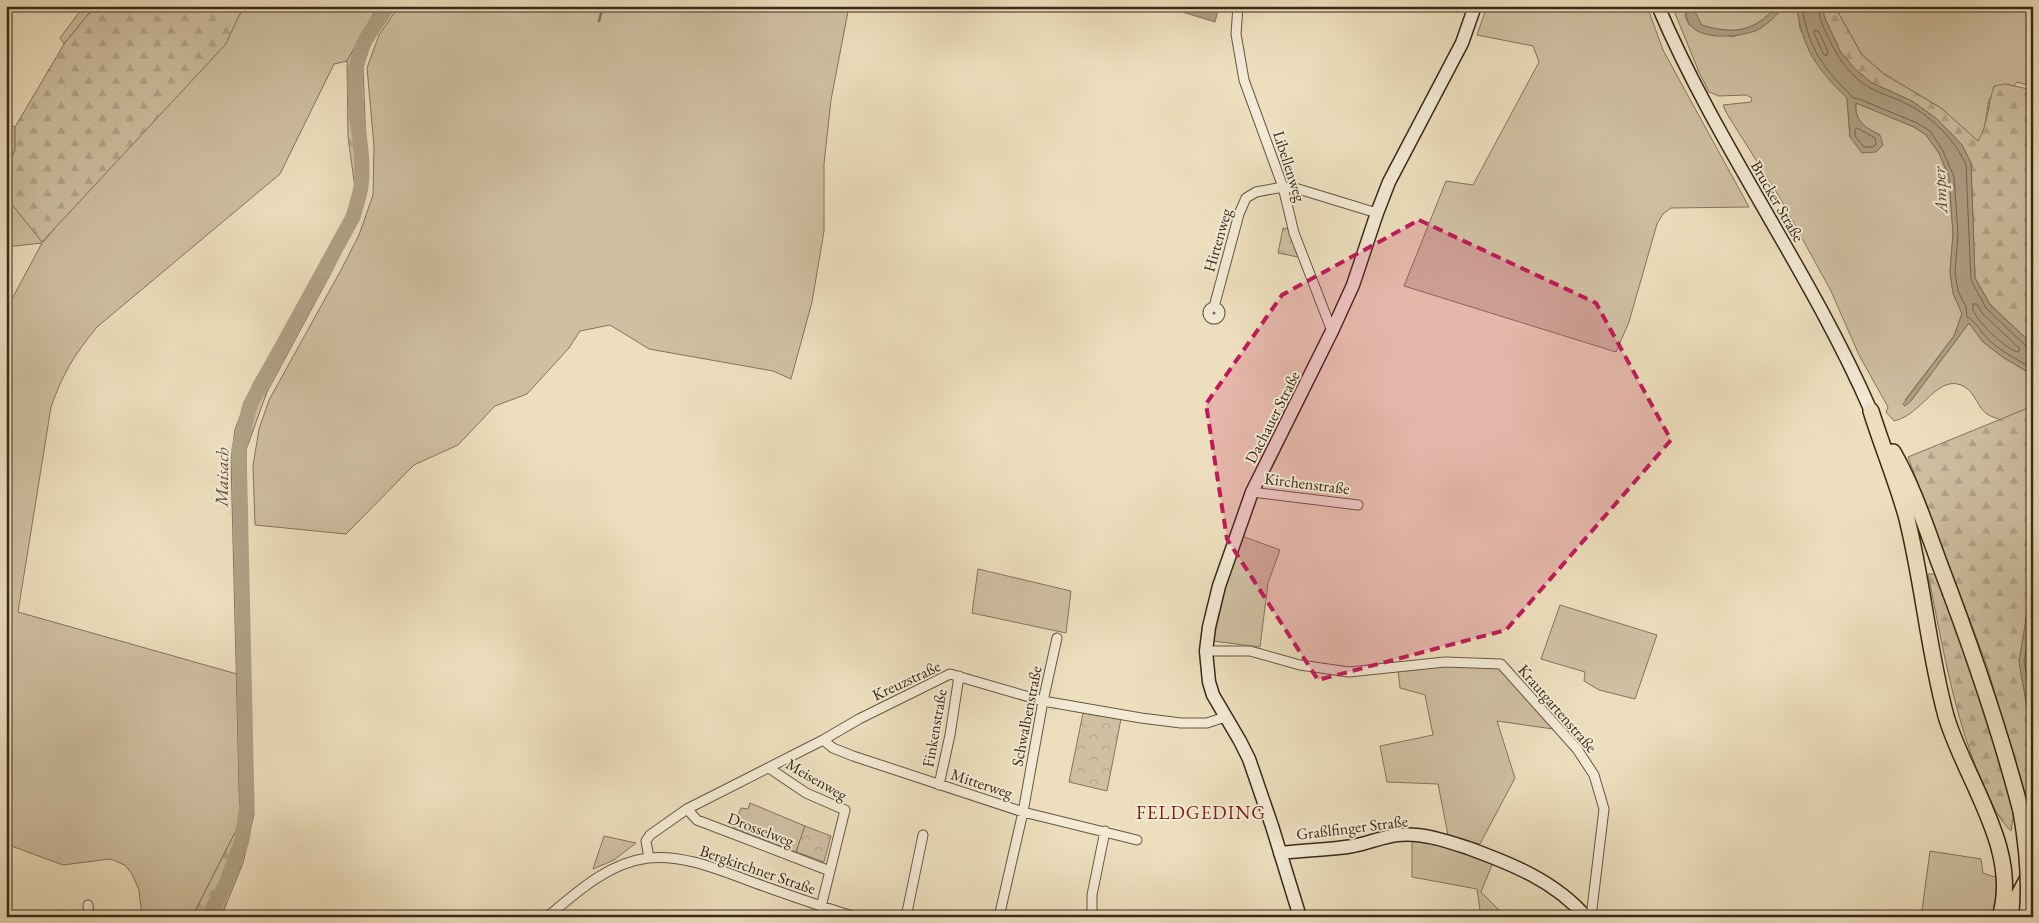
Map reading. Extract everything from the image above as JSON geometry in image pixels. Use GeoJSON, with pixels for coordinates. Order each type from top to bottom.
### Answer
{"type":"FeatureCollection","features":[{"type":"Feature","properties":{"kind":"highway"},"geometry":{"type":"LineString","coordinates":[[1871,411],[1900,466],[1971,645],[1990,701],[2021,811],[2028,860],[2029,898],[2027,917]]}},
{"type":"Feature","properties":{"kind":"highway"},"geometry":{"type":"LineString","coordinates":[[1871,411],[1906,516],[1946,714],[1960,757],[1990,820],[1997,841],[2005,878],[2000,917]]}},
{"type":"Feature","properties":{"kind":"highway"},"geometry":{"type":"LineString","coordinates":[[2007,917],[2033,870]]}},
{"type":"Feature","properties":{"kind":"street","name":"Libellenweg"},"geometry":{"type":"LineString","coordinates":[[1238,6],[1236,34],[1244,80],[1283,187],[1294,233],[1332,331]]}},
{"type":"Feature","properties":{"kind":"street","name":"Dachauer Straße"},"geometry":{"type":"LineString","coordinates":[[1300,917],[1249,759],[1212,695],[1206,651],[1209,627],[1219,586],[1252,492],[1332,331],[1353,285],[1376,213],[1389,182],[1462,43],[1475,6]]}},
{"type":"Feature","properties":{"kind":"street","name":"Brucker Straße"},"geometry":{"type":"LineString","coordinates":[[1658,6],[1674,45],[1710,115],[1814,295],[1850,362],[1871,411]]}},
{"type":"Feature","properties":{"kind":"street","name":"Hirtenweg"},"geometry":{"type":"LineString","coordinates":[[1214,307],[1239,214],[1246,198],[1256,192],[1283,187],[1295,188],[1376,213]]}},
{"type":"Feature","properties":{"kind":"street","name":"Kirchenstraße"},"geometry":{"type":"LineString","coordinates":[[1252,492],[1358,505]]}},
{"type":"Feature","properties":{"kind":"street","name":"Schwalbenstraße"},"geometry":{"type":"LineString","coordinates":[[999,917],[1023,812],[1043,701],[1057,638]]}},
{"type":"Feature","properties":{"kind":"street","name":"Krautgartenstraße"},"geometry":{"type":"LineString","coordinates":[[1206,651],[1250,651],[1300,665],[1349,672],[1445,662],[1501,664],[1577,749],[1594,775],[1604,809],[1591,917]]}},
{"type":"Feature","properties":{"kind":"street","name":"Kreuzstraße"},"geometry":{"type":"LineString","coordinates":[[649,858],[646,842],[650,835],[687,809],[823,740],[859,719],[950,674],[1043,701],[1181,723],[1207,723],[1225,717]]}},
{"type":"Feature","properties":{"kind":"street","name":"Finkenstraße"},"geometry":{"type":"LineString","coordinates":[[939,785],[950,735],[959,676]]}},
{"type":"Feature","properties":{"kind":"street","name":"Mitterweg"},"geometry":{"type":"LineString","coordinates":[[823,740],[833,748],[1023,812],[1137,840]]}},
{"type":"Feature","properties":{"kind":"street","name":"Meisenweg"},"geometry":{"type":"LineString","coordinates":[[769,768],[806,793],[845,810],[821,907]]}},
{"type":"Feature","properties":{"kind":"street","name":"Drosselweg"},"geometry":{"type":"LineString","coordinates":[[687,809],[696,820],[830,871]]}},
{"type":"Feature","properties":{"kind":"street"},"geometry":{"type":"LineString","coordinates":[[1092,917],[1092,895],[1105,832]]}},
{"type":"Feature","properties":{"kind":"street"},"geometry":{"type":"LineString","coordinates":[[906,917],[923,835]]}},
{"type":"Feature","properties":{"kind":"street","name":"Graßlfinger Straße"},"geometry":{"type":"LineString","coordinates":[[1280,853],[1352,846],[1398,835],[1422,836],[1453,843],[1513,864],[1547,883],[1575,904],[1586,917]]}},
{"type":"Feature","properties":{"kind":"street","name":"Bergkirchner Straße"},"geometry":{"type":"LineString","coordinates":[[548,917],[603,874],[649,858],[675,859],[700,864],[821,907],[856,917]]}},
{"type":"Feature","properties":{"kind":"street"},"geometry":{"type":"LineString","coordinates":[[88,905],[89,917]]}},
{"type":"Feature","properties":{"kind":"highlighted area"},"geometry":{"type":"Polygon","coordinates":[[[1419,220],[1596,303],[1671,440],[1506,630],[1318,680],[1227,539],[1206,404],[1282,295],[1419,220]]]}},
{"type":"Feature","properties":{"kind":"green space"},"geometry":{"type":"Polygon","coordinates":[[[84,6],[95,6],[64,44],[60,38],[84,6]]]}},
{"type":"Feature","properties":{"kind":"green space"},"geometry":{"type":"Polygon","coordinates":[[[95,6],[244,6],[225,45],[42,242],[6,197],[6,169],[15,150],[15,127],[64,44],[95,6]]]}},
{"type":"Feature","properties":{"kind":"green space"},"geometry":{"type":"Polygon","coordinates":[[[244,6],[378,6],[347,61],[334,64],[280,174],[97,327],[70,365],[51,407],[18,612],[237,674],[240,823],[192,917],[142,917],[139,890],[132,874],[125,865],[110,859],[63,865],[6,844],[6,310],[42,243],[6,247],[6,197],[43,242],[244,6]]]}},
{"type":"Feature","properties":{"kind":"green space"},"geometry":{"type":"Polygon","coordinates":[[[378,6],[397,6],[371,42],[363,67],[367,170],[360,213],[332,271],[267,392],[246,450],[249,679],[254,814],[243,863],[221,917],[192,917],[240,823],[231,459],[235,429],[253,384],[346,222],[355,188],[348,137],[347,61],[378,6]]]}},
{"type":"Feature","properties":{"kind":"green space"},"geometry":{"type":"Polygon","coordinates":[[[399,6],[849,6],[831,100],[824,164],[824,231],[812,302],[791,379],[773,371],[649,349],[610,325],[580,331],[569,348],[527,394],[495,406],[458,445],[414,465],[346,534],[255,525],[253,466],[259,429],[269,400],[359,235],[373,195],[374,146],[367,68],[379,35],[399,6]]]}},
{"type":"Feature","properties":{"kind":"green space"},"geometry":{"type":"Polygon","coordinates":[[[1487,6],[1647,6],[1663,50],[1749,207],[1671,208],[1663,214],[1657,224],[1629,322],[1616,352],[1404,286],[1446,181],[1473,185],[1539,62],[1533,46],[1477,35],[1487,6]]]}},
{"type":"Feature","properties":{"kind":"green space"},"geometry":{"type":"Polygon","coordinates":[[[1672,6],[1687,6],[1685,16],[1689,25],[1733,37],[1769,22],[1785,6],[1797,6],[1800,29],[1832,83],[1847,98],[1850,137],[1880,135],[1870,130],[1859,119],[1856,103],[1914,127],[1926,135],[1939,153],[1949,177],[1953,234],[1950,272],[1953,293],[1962,313],[1954,336],[1905,400],[1910,402],[1969,323],[1983,342],[2004,358],[2033,375],[2033,406],[2001,420],[1987,414],[1965,387],[1955,384],[1938,389],[1914,411],[1894,421],[1886,412],[1888,407],[1859,355],[1831,291],[1780,198],[1723,105],[1751,102],[1752,98],[1746,95],[1719,96],[1709,92],[1672,6]]]}},
{"type":"Feature","properties":{"kind":"green space"},"geometry":{"type":"Polygon","coordinates":[[[1696,6],[1777,6],[1752,26],[1743,29],[1724,30],[1701,25],[1695,12],[1696,6]]]}},
{"type":"Feature","properties":{"kind":"green space"},"geometry":{"type":"Polygon","coordinates":[[[1823,6],[1839,6],[1839,14],[1862,55],[1884,74],[1941,108],[1978,141],[1984,128],[1994,86],[2005,84],[2033,90],[2033,345],[1990,304],[1975,278],[1971,163],[1962,145],[1937,119],[1912,101],[1872,83],[1855,69],[1840,51],[1824,16],[1823,6]]]}},
{"type":"Feature","properties":{"kind":"green space"},"geometry":{"type":"Polygon","coordinates":[[[1839,6],[2033,6],[2033,87],[2017,82],[2014,86],[2005,84],[1989,99],[1984,131],[1979,142],[1941,108],[1884,74],[1862,55],[1839,14],[1839,6]]]}},
{"type":"Feature","properties":{"kind":"green space"},"geometry":{"type":"Polygon","coordinates":[[[6,125],[15,127],[15,150],[6,169],[6,125]]]}},
{"type":"Feature","properties":{"kind":"green space"},"geometry":{"type":"Polygon","coordinates":[[[1283,228],[1289,229],[1298,257],[1278,253],[1283,228]]]}},
{"type":"Feature","properties":{"kind":"green space"},"geometry":{"type":"Polygon","coordinates":[[[2033,406],[2033,603],[2027,614],[2019,661],[2033,732],[2033,821],[1986,663],[1908,457],[2033,406]]]}},
{"type":"Feature","properties":{"kind":"green space"},"geometry":{"type":"Polygon","coordinates":[[[1242,536],[1280,550],[1268,583],[1260,647],[1213,641],[1226,586],[1242,536]]]}},
{"type":"Feature","properties":{"kind":"green space"},"geometry":{"type":"Polygon","coordinates":[[[978,569],[1071,591],[1066,633],[972,613],[978,569]]]}},
{"type":"Feature","properties":{"kind":"green space"},"geometry":{"type":"Polygon","coordinates":[[[1928,574],[1938,574],[1987,711],[2014,812],[2011,831],[2000,818],[1987,793],[1966,740],[1951,685],[1928,574]]]}},
{"type":"Feature","properties":{"kind":"green space"},"geometry":{"type":"Polygon","coordinates":[[[1560,605],[1657,635],[1635,699],[1599,690],[1584,681],[1585,672],[1541,659],[1560,605]]]}},
{"type":"Feature","properties":{"kind":"green space"},"geometry":{"type":"Polygon","coordinates":[[[1447,662],[1500,664],[1553,729],[1497,721],[1515,778],[1480,844],[1448,835],[1438,784],[1387,782],[1380,746],[1433,735],[1425,695],[1400,688],[1398,670],[1447,662]]]}},
{"type":"Feature","properties":{"kind":"green space"},"geometry":{"type":"Polygon","coordinates":[[[1083,713],[1121,719],[1107,791],[1069,782],[1083,713]]]}},
{"type":"Feature","properties":{"kind":"green space"},"geometry":{"type":"Polygon","coordinates":[[[750,803],[805,826],[796,852],[733,828],[741,808],[748,809],[750,803]]]}},
{"type":"Feature","properties":{"kind":"green space"},"geometry":{"type":"Polygon","coordinates":[[[805,826],[831,836],[824,862],[796,852],[805,826]]]}},
{"type":"Feature","properties":{"kind":"green space"},"geometry":{"type":"Polygon","coordinates":[[[604,836],[636,843],[614,860],[593,869],[604,836]]]}},
{"type":"Feature","properties":{"kind":"green space"},"geometry":{"type":"Polygon","coordinates":[[[1412,840],[1424,841],[1494,860],[1481,892],[1506,917],[1481,917],[1477,889],[1412,877],[1412,840]]]}},
{"type":"Feature","properties":{"kind":"green space"},"geometry":{"type":"Polygon","coordinates":[[[1930,851],[1981,859],[1983,873],[1998,878],[1993,917],[1921,917],[1930,851]]]}},
{"type":"Feature","properties":{"kind":"water"},"geometry":{"type":"Polygon","coordinates":[[[1163,6],[1219,6],[1215,22],[1163,6]]]}},
{"type":"Feature","properties":{"kind":"water"},"geometry":{"type":"Polygon","coordinates":[[[1687,6],[1696,6],[1695,12],[1702,25],[1724,30],[1734,30],[1752,26],[1777,6],[1785,6],[1767,23],[1755,31],[1734,36],[1722,36],[1699,32],[1691,26],[1687,18],[1687,6]]]}},
{"type":"Feature","properties":{"kind":"water"},"geometry":{"type":"Polygon","coordinates":[[[1797,6],[1823,6],[1824,16],[1840,51],[1855,69],[1872,83],[1912,101],[1937,119],[1962,145],[1971,163],[1975,278],[1990,305],[2033,345],[2033,375],[2004,358],[1983,342],[1969,323],[1910,402],[1905,406],[1903,404],[1954,336],[1962,314],[1953,293],[1950,272],[1953,234],[1949,177],[1939,153],[1926,135],[1914,127],[1856,103],[1859,119],[1866,127],[1880,135],[1883,145],[1876,152],[1862,153],[1850,137],[1847,98],[1819,67],[1807,46],[1799,21],[1797,6]]]}},
{"type":"Feature","properties":{"kind":"water"},"geometry":{"type":"Polygon","coordinates":[[[2033,603],[2033,732],[2030,725],[2019,661],[2027,614],[2033,603]]]}},
{"type":"Feature","properties":{"kind":"waterway","name":"Maisach"},"geometry":{"type":"LineString","coordinates":[[208,917],[225,886],[242,840],[247,804],[239,448],[250,405],[353,217],[361,187],[362,170],[355,98],[357,62],[365,40],[388,6]]}},
{"type":"Feature","properties":{"kind":"waterway"},"geometry":{"type":"LineString","coordinates":[[599,21],[603,6]]}},
{"type":"Feature","properties":{"kind":"district","name":"FELDGEDING"},"geometry":{"type":"Point","coordinates":[1201,812]}},
{"type":"Feature","properties":{"kind":"water label","name":"Amper"},"geometry":{"type":"Point","coordinates":[1940,190]}}]}
